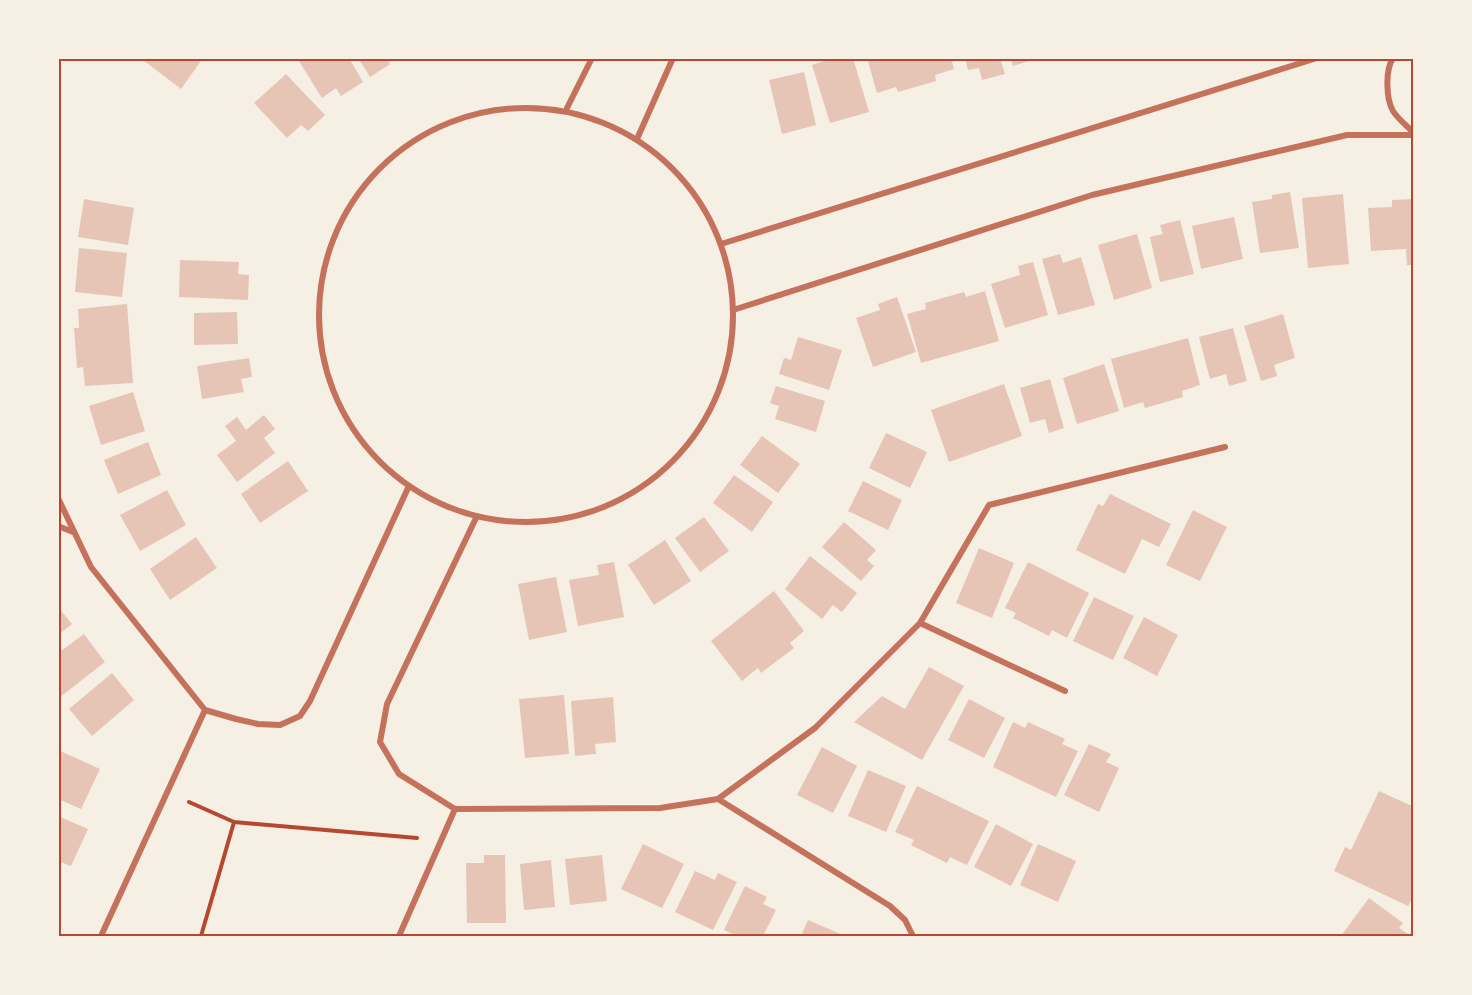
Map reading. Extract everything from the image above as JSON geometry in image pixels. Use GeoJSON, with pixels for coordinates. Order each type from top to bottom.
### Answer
{"type":"FeatureCollection","features":[{"type":"Feature","properties":{"kind":"street"},"geometry":{"type":"LineString","coordinates":[[567,108],[592,58]]}},
{"type":"Feature","properties":{"kind":"street"},"geometry":{"type":"LineString","coordinates":[[637,138],[673,58]]}},
{"type":"Feature","properties":{"kind":"street"},"geometry":{"type":"LineString","coordinates":[[721,244],[1317,58]]}},
{"type":"Feature","properties":{"kind":"street"},"geometry":{"type":"LineString","coordinates":[[1393,58],[1389,65],[1389,96],[1392,110],[1413,134]]}},
{"type":"Feature","properties":{"kind":"street"},"geometry":{"type":"LineString","coordinates":[[538,105],[567,108],[602,121],[637,138],[691,189],[721,244],[734,310],[725,372],[699,430],[656,477],[601,509],[539,523],[476,518],[408,488],[355,437],[325,371],[318,298],[337,227],[380,167],[440,126],[511,108],[538,105]]}},
{"type":"Feature","properties":{"kind":"street"},"geometry":{"type":"LineString","coordinates":[[734,310],[1092,195],[1347,135],[1413,134]]}},
{"type":"Feature","properties":{"kind":"street"},"geometry":{"type":"LineString","coordinates":[[476,518],[387,704],[380,742],[399,774],[455,809],[660,808],[717,799],[815,728],[920,623],[989,505],[1225,447]]}},
{"type":"Feature","properties":{"kind":"street"},"geometry":{"type":"LineString","coordinates":[[58,498],[91,567],[204,710],[258,724],[280,724],[300,716],[310,701],[408,488]]}},
{"type":"Feature","properties":{"kind":"street"},"geometry":{"type":"LineString","coordinates":[[58,526],[74,532]]}},
{"type":"Feature","properties":{"kind":"street"},"geometry":{"type":"LineString","coordinates":[[920,623],[1065,691]]}},
{"type":"Feature","properties":{"kind":"street"},"geometry":{"type":"LineString","coordinates":[[101,936],[204,710]]}},
{"type":"Feature","properties":{"kind":"street"},"geometry":{"type":"LineString","coordinates":[[717,799],[890,906],[905,920],[913,936]]}},
{"type":"Feature","properties":{"kind":"street"},"geometry":{"type":"LineString","coordinates":[[399,936],[455,809]]}},
{"type":"Feature","properties":{"kind":"path"},"geometry":{"type":"LineString","coordinates":[[168,793],[234,822],[441,840]]}},
{"type":"Feature","properties":{"kind":"path"},"geometry":{"type":"LineString","coordinates":[[201,936],[234,822]]}},
{"type":"Feature","properties":{"kind":"building"},"geometry":{"type":"Polygon","coordinates":[[[144,58],[203,58],[181,89],[143,60],[144,58]]]}},
{"type":"Feature","properties":{"kind":"building"},"geometry":{"type":"Polygon","coordinates":[[[297,58],[349,58],[363,82],[341,96],[336,88],[322,98],[297,58]]]}},
{"type":"Feature","properties":{"kind":"building"},"geometry":{"type":"Polygon","coordinates":[[[358,58],[387,58],[390,64],[370,77],[358,58]]]}},
{"type":"Feature","properties":{"kind":"building"},"geometry":{"type":"Polygon","coordinates":[[[834,58],[853,58],[869,112],[830,123],[812,65],[834,58]]]}},
{"type":"Feature","properties":{"kind":"building"},"geometry":{"type":"Polygon","coordinates":[[[867,58],[951,58],[954,69],[935,75],[936,81],[898,92],[896,87],[877,93],[867,58]]]}},
{"type":"Feature","properties":{"kind":"building"},"geometry":{"type":"Polygon","coordinates":[[[965,58],[1000,58],[1005,74],[982,80],[979,68],[968,70],[965,58]]]}},
{"type":"Feature","properties":{"kind":"building"},"geometry":{"type":"Polygon","coordinates":[[[1011,58],[1035,58],[1036,59],[1013,66],[1011,58]]]}},
{"type":"Feature","properties":{"kind":"building"},"geometry":{"type":"Polygon","coordinates":[[[804,72],[816,125],[782,134],[769,80],[804,72]]]}},
{"type":"Feature","properties":{"kind":"building"},"geometry":{"type":"Polygon","coordinates":[[[286,74],[325,115],[308,131],[301,125],[287,138],[254,103],[286,74]]]}},
{"type":"Feature","properties":{"kind":"building"},"geometry":{"type":"Polygon","coordinates":[[[1290,192],[1299,248],[1260,253],[1252,202],[1272,199],[1272,195],[1290,192]]]}},
{"type":"Feature","properties":{"kind":"building"},"geometry":{"type":"Polygon","coordinates":[[[1343,194],[1349,264],[1308,268],[1302,198],[1343,194]]]}},
{"type":"Feature","properties":{"kind":"building"},"geometry":{"type":"Polygon","coordinates":[[[84,199],[134,208],[128,245],[78,237],[84,199]]]}},
{"type":"Feature","properties":{"kind":"building"},"geometry":{"type":"Polygon","coordinates":[[[1414,199],[1414,265],[1407,265],[1406,249],[1371,251],[1368,208],[1392,207],[1392,200],[1414,199]]]}},
{"type":"Feature","properties":{"kind":"building"},"geometry":{"type":"Polygon","coordinates":[[[1234,217],[1243,259],[1201,269],[1192,226],[1234,217]]]}},
{"type":"Feature","properties":{"kind":"building"},"geometry":{"type":"Polygon","coordinates":[[[1180,220],[1194,274],[1160,282],[1150,237],[1163,234],[1160,225],[1180,220]]]}},
{"type":"Feature","properties":{"kind":"building"},"geometry":{"type":"Polygon","coordinates":[[[1137,234],[1152,288],[1114,300],[1098,245],[1137,234]]]}},
{"type":"Feature","properties":{"kind":"building"},"geometry":{"type":"Polygon","coordinates":[[[79,248],[127,253],[122,297],[75,292],[79,248]]]}},
{"type":"Feature","properties":{"kind":"building"},"geometry":{"type":"Polygon","coordinates":[[[1060,254],[1063,263],[1081,257],[1095,305],[1058,315],[1042,259],[1060,254]]]}},
{"type":"Feature","properties":{"kind":"building"},"geometry":{"type":"Polygon","coordinates":[[[180,260],[239,262],[238,274],[249,275],[248,300],[179,297],[180,260]]]}},
{"type":"Feature","properties":{"kind":"building"},"geometry":{"type":"Polygon","coordinates":[[[1033,262],[1048,315],[1005,328],[991,284],[1020,275],[1018,266],[1033,262]]]}},
{"type":"Feature","properties":{"kind":"building"},"geometry":{"type":"Polygon","coordinates":[[[985,291],[999,341],[921,363],[907,314],[926,309],[925,303],[964,292],[966,297],[985,291]]]}},
{"type":"Feature","properties":{"kind":"building"},"geometry":{"type":"Polygon","coordinates":[[[897,297],[916,352],[873,367],[856,318],[880,310],[878,304],[897,297]]]}},
{"type":"Feature","properties":{"kind":"building"},"geometry":{"type":"Polygon","coordinates":[[[127,304],[133,383],[85,386],[83,367],[77,368],[74,328],[79,328],[78,309],[127,304]]]}},
{"type":"Feature","properties":{"kind":"building"},"geometry":{"type":"Polygon","coordinates":[[[237,312],[238,344],[194,345],[194,313],[237,312]]]}},
{"type":"Feature","properties":{"kind":"building"},"geometry":{"type":"Polygon","coordinates":[[[1283,314],[1295,358],[1274,365],[1277,376],[1261,381],[1244,326],[1283,314]]]}},
{"type":"Feature","properties":{"kind":"building"},"geometry":{"type":"Polygon","coordinates":[[[1233,328],[1247,381],[1229,386],[1226,374],[1210,379],[1199,337],[1233,328]]]}},
{"type":"Feature","properties":{"kind":"building"},"geometry":{"type":"Polygon","coordinates":[[[798,337],[842,350],[829,390],[779,374],[784,358],[791,360],[798,337]]]}},
{"type":"Feature","properties":{"kind":"building"},"geometry":{"type":"Polygon","coordinates":[[[1188,338],[1200,385],[1182,391],[1183,397],[1145,408],[1143,402],[1124,408],[1111,359],[1188,338]]]}},
{"type":"Feature","properties":{"kind":"building"},"geometry":{"type":"Polygon","coordinates":[[[249,358],[252,377],[241,379],[244,392],[202,399],[197,366],[249,358]]]}},
{"type":"Feature","properties":{"kind":"building"},"geometry":{"type":"Polygon","coordinates":[[[1104,364],[1119,411],[1077,424],[1063,378],[1104,364]]]}},
{"type":"Feature","properties":{"kind":"building"},"geometry":{"type":"Polygon","coordinates":[[[1050,379],[1064,428],[1049,433],[1045,419],[1030,423],[1020,388],[1050,379]]]}},
{"type":"Feature","properties":{"kind":"building"},"geometry":{"type":"Polygon","coordinates":[[[1004,384],[1022,436],[949,462],[931,410],[1004,384]]]}},
{"type":"Feature","properties":{"kind":"building"},"geometry":{"type":"Polygon","coordinates":[[[776,386],[825,401],[816,432],[775,419],[779,406],[770,403],[776,386]]]}},
{"type":"Feature","properties":{"kind":"building"},"geometry":{"type":"Polygon","coordinates":[[[133,392],[145,431],[101,445],[89,406],[133,392]]]}},
{"type":"Feature","properties":{"kind":"building"},"geometry":{"type":"Polygon","coordinates":[[[264,415],[275,429],[264,438],[275,453],[237,482],[217,455],[236,441],[225,426],[237,417],[246,430],[264,415]]]}},
{"type":"Feature","properties":{"kind":"building"},"geometry":{"type":"Polygon","coordinates":[[[886,433],[927,452],[910,488],[869,468],[886,433]]]}},
{"type":"Feature","properties":{"kind":"building"},"geometry":{"type":"Polygon","coordinates":[[[762,436],[800,464],[778,493],[740,465],[762,436]]]}},
{"type":"Feature","properties":{"kind":"building"},"geometry":{"type":"Polygon","coordinates":[[[148,442],[161,475],[118,494],[104,460],[148,442]]]}},
{"type":"Feature","properties":{"kind":"building"},"geometry":{"type":"Polygon","coordinates":[[[288,461],[308,491],[260,523],[241,494],[288,461]]]}},
{"type":"Feature","properties":{"kind":"building"},"geometry":{"type":"Polygon","coordinates":[[[734,475],[773,502],[752,532],[713,503],[734,475]]]}},
{"type":"Feature","properties":{"kind":"building"},"geometry":{"type":"Polygon","coordinates":[[[863,481],[902,500],[888,530],[848,511],[863,481]]]}},
{"type":"Feature","properties":{"kind":"building"},"geometry":{"type":"Polygon","coordinates":[[[167,490],[186,525],[140,551],[120,515],[167,490]]]}},
{"type":"Feature","properties":{"kind":"building"},"geometry":{"type":"Polygon","coordinates":[[[1110,494],[1171,524],[1159,547],[1142,539],[1125,574],[1076,550],[1098,504],[1103,506],[1110,494]]]}},
{"type":"Feature","properties":{"kind":"building"},"geometry":{"type":"Polygon","coordinates":[[[1193,510],[1227,527],[1200,581],[1166,565],[1193,510]]]}},
{"type":"Feature","properties":{"kind":"building"},"geometry":{"type":"Polygon","coordinates":[[[704,517],[729,551],[700,572],[675,538],[704,517]]]}},
{"type":"Feature","properties":{"kind":"building"},"geometry":{"type":"Polygon","coordinates":[[[844,522],[876,550],[867,560],[874,566],[861,581],[822,547],[844,522]]]}},
{"type":"Feature","properties":{"kind":"building"},"geometry":{"type":"Polygon","coordinates":[[[196,537],[217,568],[170,600],[150,569],[196,537]]]}},
{"type":"Feature","properties":{"kind":"building"},"geometry":{"type":"Polygon","coordinates":[[[665,540],[691,581],[654,605],[628,565],[665,540]]]}},
{"type":"Feature","properties":{"kind":"building"},"geometry":{"type":"Polygon","coordinates":[[[979,548],[1014,563],[992,618],[956,603],[979,548]]]}},
{"type":"Feature","properties":{"kind":"building"},"geometry":{"type":"Polygon","coordinates":[[[810,556],[857,593],[842,612],[833,605],[822,619],[785,589],[810,556]]]}},
{"type":"Feature","properties":{"kind":"building"},"geometry":{"type":"Polygon","coordinates":[[[614,562],[624,617],[578,626],[569,580],[599,575],[597,565],[614,562]]]}},
{"type":"Feature","properties":{"kind":"building"},"geometry":{"type":"Polygon","coordinates":[[[1028,562],[1089,593],[1067,638],[1052,630],[1049,636],[1013,618],[1016,613],[1005,608],[1028,562]]]}},
{"type":"Feature","properties":{"kind":"building"},"geometry":{"type":"Polygon","coordinates":[[[556,577],[567,632],[529,640],[518,584],[556,577]]]}},
{"type":"Feature","properties":{"kind":"building"},"geometry":{"type":"Polygon","coordinates":[[[774,591],[804,631],[790,643],[794,648],[761,673],[758,668],[742,681],[711,641],[774,591]]]}},
{"type":"Feature","properties":{"kind":"building"},"geometry":{"type":"Polygon","coordinates":[[[1094,597],[1134,616],[1113,660],[1073,641],[1094,597]]]}},
{"type":"Feature","properties":{"kind":"building"},"geometry":{"type":"Polygon","coordinates":[[[58,607],[72,624],[58,635],[58,607]]]}},
{"type":"Feature","properties":{"kind":"building"},"geometry":{"type":"Polygon","coordinates":[[[1144,617],[1178,635],[1157,676],[1123,658],[1144,617]]]}},
{"type":"Feature","properties":{"kind":"building"},"geometry":{"type":"Polygon","coordinates":[[[84,634],[105,662],[60,697],[58,653],[84,634]]]}},
{"type":"Feature","properties":{"kind":"building"},"geometry":{"type":"Polygon","coordinates":[[[929,667],[964,686],[922,760],[854,722],[882,696],[905,709],[929,667]]]}},
{"type":"Feature","properties":{"kind":"building"},"geometry":{"type":"Polygon","coordinates":[[[112,673],[134,700],[92,736],[69,709],[112,673]]]}},
{"type":"Feature","properties":{"kind":"building"},"geometry":{"type":"Polygon","coordinates":[[[564,695],[569,754],[525,758],[519,699],[564,695]]]}},
{"type":"Feature","properties":{"kind":"building"},"geometry":{"type":"Polygon","coordinates":[[[613,697],[616,742],[595,744],[596,754],[575,756],[571,701],[613,697]]]}},
{"type":"Feature","properties":{"kind":"building"},"geometry":{"type":"Polygon","coordinates":[[[969,699],[1005,718],[984,758],[948,740],[969,699]]]}},
{"type":"Feature","properties":{"kind":"building"},"geometry":{"type":"Polygon","coordinates":[[[1013,722],[1025,728],[1028,722],[1065,739],[1062,744],[1078,751],[1056,797],[993,767],[1013,722]]]}},
{"type":"Feature","properties":{"kind":"building"},"geometry":{"type":"Polygon","coordinates":[[[1089,744],[1111,754],[1106,762],[1119,768],[1099,812],[1064,795],[1089,744]]]}},
{"type":"Feature","properties":{"kind":"building"},"geometry":{"type":"Polygon","coordinates":[[[822,747],[857,766],[833,813],[797,795],[822,747]]]}},
{"type":"Feature","properties":{"kind":"building"},"geometry":{"type":"Polygon","coordinates":[[[58,750],[100,769],[81,809],[58,799],[58,750]]]}},
{"type":"Feature","properties":{"kind":"building"},"geometry":{"type":"Polygon","coordinates":[[[868,770],[906,786],[886,832],[848,816],[868,770]]]}},
{"type":"Feature","properties":{"kind":"building"},"geometry":{"type":"Polygon","coordinates":[[[917,786],[989,821],[967,865],[950,857],[947,863],[911,845],[914,840],[895,832],[917,786]]]}},
{"type":"Feature","properties":{"kind":"building"},"geometry":{"type":"Polygon","coordinates":[[[1379,791],[1414,807],[1414,896],[1408,906],[1334,871],[1345,847],[1351,850],[1379,791]]]}},
{"type":"Feature","properties":{"kind":"building"},"geometry":{"type":"Polygon","coordinates":[[[58,816],[88,829],[71,866],[58,861],[58,816]]]}},
{"type":"Feature","properties":{"kind":"building"},"geometry":{"type":"Polygon","coordinates":[[[996,824],[1033,844],[1011,886],[974,867],[996,824]]]}},
{"type":"Feature","properties":{"kind":"building"},"geometry":{"type":"Polygon","coordinates":[[[643,844],[684,864],[662,908],[621,889],[643,844]]]}},
{"type":"Feature","properties":{"kind":"building"},"geometry":{"type":"Polygon","coordinates":[[[1038,844],[1076,861],[1058,902],[1020,885],[1038,844]]]}},
{"type":"Feature","properties":{"kind":"building"},"geometry":{"type":"Polygon","coordinates":[[[484,855],[505,855],[506,923],[467,923],[466,863],[484,863],[484,855]]]}},
{"type":"Feature","properties":{"kind":"building"},"geometry":{"type":"Polygon","coordinates":[[[602,855],[607,901],[570,905],[565,859],[602,855]]]}},
{"type":"Feature","properties":{"kind":"building"},"geometry":{"type":"Polygon","coordinates":[[[551,860],[555,907],[524,910],[520,864],[551,860]]]}},
{"type":"Feature","properties":{"kind":"building"},"geometry":{"type":"Polygon","coordinates":[[[695,871],[715,880],[718,873],[737,882],[713,930],[675,912],[695,871]]]}},
{"type":"Feature","properties":{"kind":"building"},"geometry":{"type":"Polygon","coordinates":[[[745,886],[767,897],[763,904],[776,910],[763,936],[737,936],[724,930],[745,886]]]}},
{"type":"Feature","properties":{"kind":"building"},"geometry":{"type":"Polygon","coordinates":[[[1369,898],[1403,923],[1399,928],[1411,936],[1341,936],[1369,898]]]}},
{"type":"Feature","properties":{"kind":"building"},"geometry":{"type":"Polygon","coordinates":[[[808,920],[845,936],[801,936],[808,920]]]}}]}
